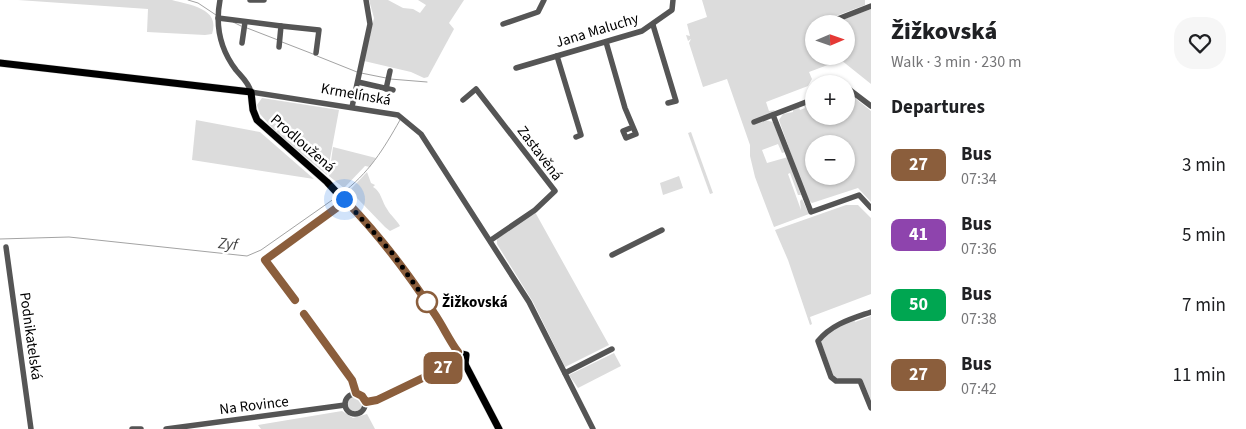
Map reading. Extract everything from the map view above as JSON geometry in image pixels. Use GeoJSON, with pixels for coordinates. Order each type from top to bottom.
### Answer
{"type":"FeatureCollection","features":[{"type":"Feature","properties":{"kind":"main road","name":"Krmelínská"},"geometry":{"type":"LineString","coordinates":[[0,63],[251,92]]}},
{"type":"Feature","properties":{"kind":"main road","name":"Prodloužená"},"geometry":{"type":"LineString","coordinates":[[251,92],[253,110],[262,127],[337,192],[377,236],[408,274],[458,352]]}},
{"type":"Feature","properties":{"kind":"main road"},"geometry":{"type":"LineString","coordinates":[[465,364],[458,366],[454,363],[454,356],[458,352],[466,355],[465,364],[498,429]]}},
{"type":"Feature","properties":{"kind":"street"},"geometry":{"type":"LineString","coordinates":[[220,0],[218,18],[220,38],[226,54],[248,84],[251,92]]}},
{"type":"Feature","properties":{"kind":"street"},"geometry":{"type":"LineString","coordinates":[[252,0],[264,0]]}},
{"type":"Feature","properties":{"kind":"street"},"geometry":{"type":"LineString","coordinates":[[352,107],[370,24],[366,0]]}},
{"type":"Feature","properties":{"kind":"street"},"geometry":{"type":"LineString","coordinates":[[503,24],[538,12],[544,0]]}},
{"type":"Feature","properties":{"kind":"street","name":"Jana Maluchy"},"geometry":{"type":"LineString","coordinates":[[516,68],[642,31],[672,10],[673,0]]}},
{"type":"Feature","properties":{"kind":"street"},"geometry":{"type":"LineString","coordinates":[[848,15],[871,6]]}},
{"type":"Feature","properties":{"kind":"street"},"geometry":{"type":"LineString","coordinates":[[218,18],[319,30],[316,53]]}},
{"type":"Feature","properties":{"kind":"street"},"geometry":{"type":"LineString","coordinates":[[242,43],[244,22]]}},
{"type":"Feature","properties":{"kind":"street"},"geometry":{"type":"LineString","coordinates":[[653,25],[676,101],[668,103]]}},
{"type":"Feature","properties":{"kind":"street"},"geometry":{"type":"LineString","coordinates":[[279,47],[281,26]]}},
{"type":"Feature","properties":{"kind":"street"},"geometry":{"type":"LineString","coordinates":[[606,42],[625,108],[633,127]]}},
{"type":"Feature","properties":{"kind":"street"},"geometry":{"type":"LineString","coordinates":[[557,56],[581,136],[576,137]]}},
{"type":"Feature","properties":{"kind":"street"},"geometry":{"type":"LineString","coordinates":[[386,89],[390,71]]}},
{"type":"Feature","properties":{"kind":"street"},"geometry":{"type":"LineString","coordinates":[[358,82],[393,90]]}},
{"type":"Feature","properties":{"kind":"street"},"geometry":{"type":"LineString","coordinates":[[463,100],[482,85]]}},
{"type":"Feature","properties":{"kind":"street","name":"Zastavěná"},"geometry":{"type":"LineString","coordinates":[[476,89],[554,191],[536,210],[491,240]]}},
{"type":"Feature","properties":{"kind":"street","name":"Krmelínská"},"geometry":{"type":"LineString","coordinates":[[251,92],[398,115],[411,124],[433,151],[530,302],[593,429]]}},
{"type":"Feature","properties":{"kind":"street"},"geometry":{"type":"LineString","coordinates":[[855,94],[871,106]]}},
{"type":"Feature","properties":{"kind":"street"},"geometry":{"type":"LineString","coordinates":[[754,122],[805,103]]}},
{"type":"Feature","properties":{"kind":"street"},"geometry":{"type":"LineString","coordinates":[[773,115],[811,212],[859,195],[871,208]]}},
{"type":"Feature","properties":{"kind":"street"},"geometry":{"type":"LineString","coordinates":[[612,255],[662,230]]}},
{"type":"Feature","properties":{"kind":"street","name":"Podnikatelská"},"geometry":{"type":"LineString","coordinates":[[6,247],[32,429]]}},
{"type":"Feature","properties":{"kind":"street"},"geometry":{"type":"LineString","coordinates":[[871,312],[840,322],[826,332],[818,341],[831,377],[836,381],[860,382],[871,408]]}},
{"type":"Feature","properties":{"kind":"street"},"geometry":{"type":"LineString","coordinates":[[565,373],[612,349]]}},
{"type":"Feature","properties":{"kind":"street","name":"Na Rovince"},"geometry":{"type":"LineString","coordinates":[[366,402],[384,398],[454,363]]}},
{"type":"Feature","properties":{"kind":"street","name":"Na Rovince"},"geometry":{"type":"LineString","coordinates":[[354,393],[362,396],[366,402],[362,412],[355,414],[348,412],[345,405],[347,397],[354,393]]}},
{"type":"Feature","properties":{"kind":"street","name":"Na Rovince"},"geometry":{"type":"LineString","coordinates":[[166,429],[345,405]]}},
{"type":"Feature","properties":{"kind":"street"},"geometry":{"type":"LineString","coordinates":[[132,429],[142,429]]}},
{"type":"Feature","properties":{"kind":"shaded area"},"geometry":{"type":"Polygon","coordinates":[[[18,0],[172,0],[202,9],[212,18],[214,25],[212,34],[205,35],[147,32],[148,9],[18,0]]]}},
{"type":"Feature","properties":{"kind":"shaded area"},"geometry":{"type":"Polygon","coordinates":[[[369,0],[388,0],[403,8],[413,9],[420,13],[426,5],[418,0],[464,0],[449,23],[454,29],[428,77],[424,78],[411,72],[364,61],[374,18],[369,0]]]}},
{"type":"Feature","properties":{"kind":"shaded area"},"geometry":{"type":"Polygon","coordinates":[[[702,0],[865,0],[865,5],[839,15],[805,15],[805,65],[828,65],[809,72],[810,75],[805,75],[805,87],[766,102],[769,111],[775,110],[765,120],[773,122],[785,152],[782,153],[778,144],[762,150],[767,163],[788,157],[801,195],[798,195],[790,173],[788,174],[801,210],[800,201],[802,199],[809,214],[774,227],[755,177],[750,156],[750,145],[727,79],[703,87],[689,43],[691,39],[688,41],[686,35],[690,36],[687,24],[707,17],[702,0]]]}},
{"type":"Feature","properties":{"kind":"shaded area"},"geometry":{"type":"Polygon","coordinates":[[[871,9],[871,84],[847,65],[855,65],[855,15],[871,9]]]}},
{"type":"Feature","properties":{"kind":"shaded area"},"geometry":{"type":"Polygon","coordinates":[[[855,95],[856,99],[871,111],[871,202],[858,188],[812,203],[807,199],[779,120],[783,114],[793,112],[793,110],[799,107],[800,110],[805,108],[805,125],[855,125],[855,95]]]}},
{"type":"Feature","properties":{"kind":"shaded area"},"geometry":{"type":"Polygon","coordinates":[[[262,98],[339,110],[327,175],[276,132],[279,127],[275,131],[260,114],[257,105],[262,98]]]}},
{"type":"Feature","properties":{"kind":"shaded area"},"geometry":{"type":"Polygon","coordinates":[[[196,120],[260,132],[314,179],[192,160],[196,120]]]}},
{"type":"Feature","properties":{"kind":"shaded area"},"geometry":{"type":"Polygon","coordinates":[[[691,132],[713,193],[710,194],[688,133],[691,132]]]}},
{"type":"Feature","properties":{"kind":"shaded area"},"geometry":{"type":"Polygon","coordinates":[[[333,147],[376,158],[370,167],[365,166],[344,188],[329,176],[333,147]]]}},
{"type":"Feature","properties":{"kind":"shaded area"},"geometry":{"type":"Polygon","coordinates":[[[367,172],[371,183],[375,185],[373,187],[378,191],[385,206],[400,226],[390,231],[357,198],[351,189],[367,172]]]}},
{"type":"Feature","properties":{"kind":"shaded area"},"geometry":{"type":"Polygon","coordinates":[[[679,176],[683,188],[663,195],[660,183],[679,176]]]}},
{"type":"Feature","properties":{"kind":"shaded area"},"geometry":{"type":"Polygon","coordinates":[[[846,205],[858,205],[871,218],[871,294],[810,317],[812,324],[810,325],[788,260],[775,230],[846,205]]]}},
{"type":"Feature","properties":{"kind":"shaded area"},"geometry":{"type":"Polygon","coordinates":[[[535,212],[609,345],[565,367],[533,302],[497,244],[497,239],[535,212]]]}},
{"type":"Feature","properties":{"kind":"shaded area"},"geometry":{"type":"Polygon","coordinates":[[[871,316],[871,400],[862,379],[842,380],[834,377],[821,342],[826,334],[854,319],[855,322],[871,316]]]}},
{"type":"Feature","properties":{"kind":"shaded area"},"geometry":{"type":"Polygon","coordinates":[[[614,353],[621,366],[578,388],[569,375],[614,353]]]}},
{"type":"Feature","properties":{"kind":"shaded area"},"geometry":{"type":"Polygon","coordinates":[[[355,396],[361,398],[363,404],[361,410],[355,412],[349,410],[347,404],[349,398],[355,396]]]}},
{"type":"Feature","properties":{"kind":"shaded area"},"geometry":{"type":"Polygon","coordinates":[[[342,411],[353,418],[367,414],[375,429],[261,429],[258,425],[342,411]]]}},
{"type":"Feature","properties":{"kind":"waterway"},"geometry":{"type":"LineString","coordinates":[[188,0],[198,3],[216,15]]}},
{"type":"Feature","properties":{"kind":"waterway"},"geometry":{"type":"LineString","coordinates":[[233,22],[241,26]]}},
{"type":"Feature","properties":{"kind":"waterway"},"geometry":{"type":"LineString","coordinates":[[247,28],[278,40]]}},
{"type":"Feature","properties":{"kind":"waterway"},"geometry":{"type":"LineString","coordinates":[[282,42],[313,54]]}},
{"type":"Feature","properties":{"kind":"waterway"},"geometry":{"type":"LineString","coordinates":[[317,56],[357,72]]}},
{"type":"Feature","properties":{"kind":"waterway"},"geometry":{"type":"LineString","coordinates":[[361,73],[386,78]]}},
{"type":"Feature","properties":{"kind":"waterway"},"geometry":{"type":"LineString","coordinates":[[390,79],[427,82]]}},
{"type":"Feature","properties":{"kind":"waterway","name":"Zyf"},"geometry":{"type":"LineString","coordinates":[[341,194],[360,178],[375,160],[400,120]]}},
{"type":"Feature","properties":{"kind":"waterway","name":"Zyf"},"geometry":{"type":"LineString","coordinates":[[0,239],[69,237],[247,256],[261,250],[338,196]]}},
{"type":"Feature","properties":{"kind":"bus line","name":"27"},"geometry":{"type":"LineString","coordinates":[[295,300],[265,260],[346,201],[393,254],[408,274],[458,352],[454,356],[454,363],[377,400],[366,402],[362,396],[356,393],[352,380],[304,314]]}},
{"type":"Feature","properties":{"kind":"place","name":"Žižkovská"},"geometry":{"type":"Point","coordinates":[427,302]}},
{"type":"Feature","properties":{"kind":"route"},"geometry":{"type":"LineString","coordinates":[[344,199],[393,254],[427,302]]}}]}
